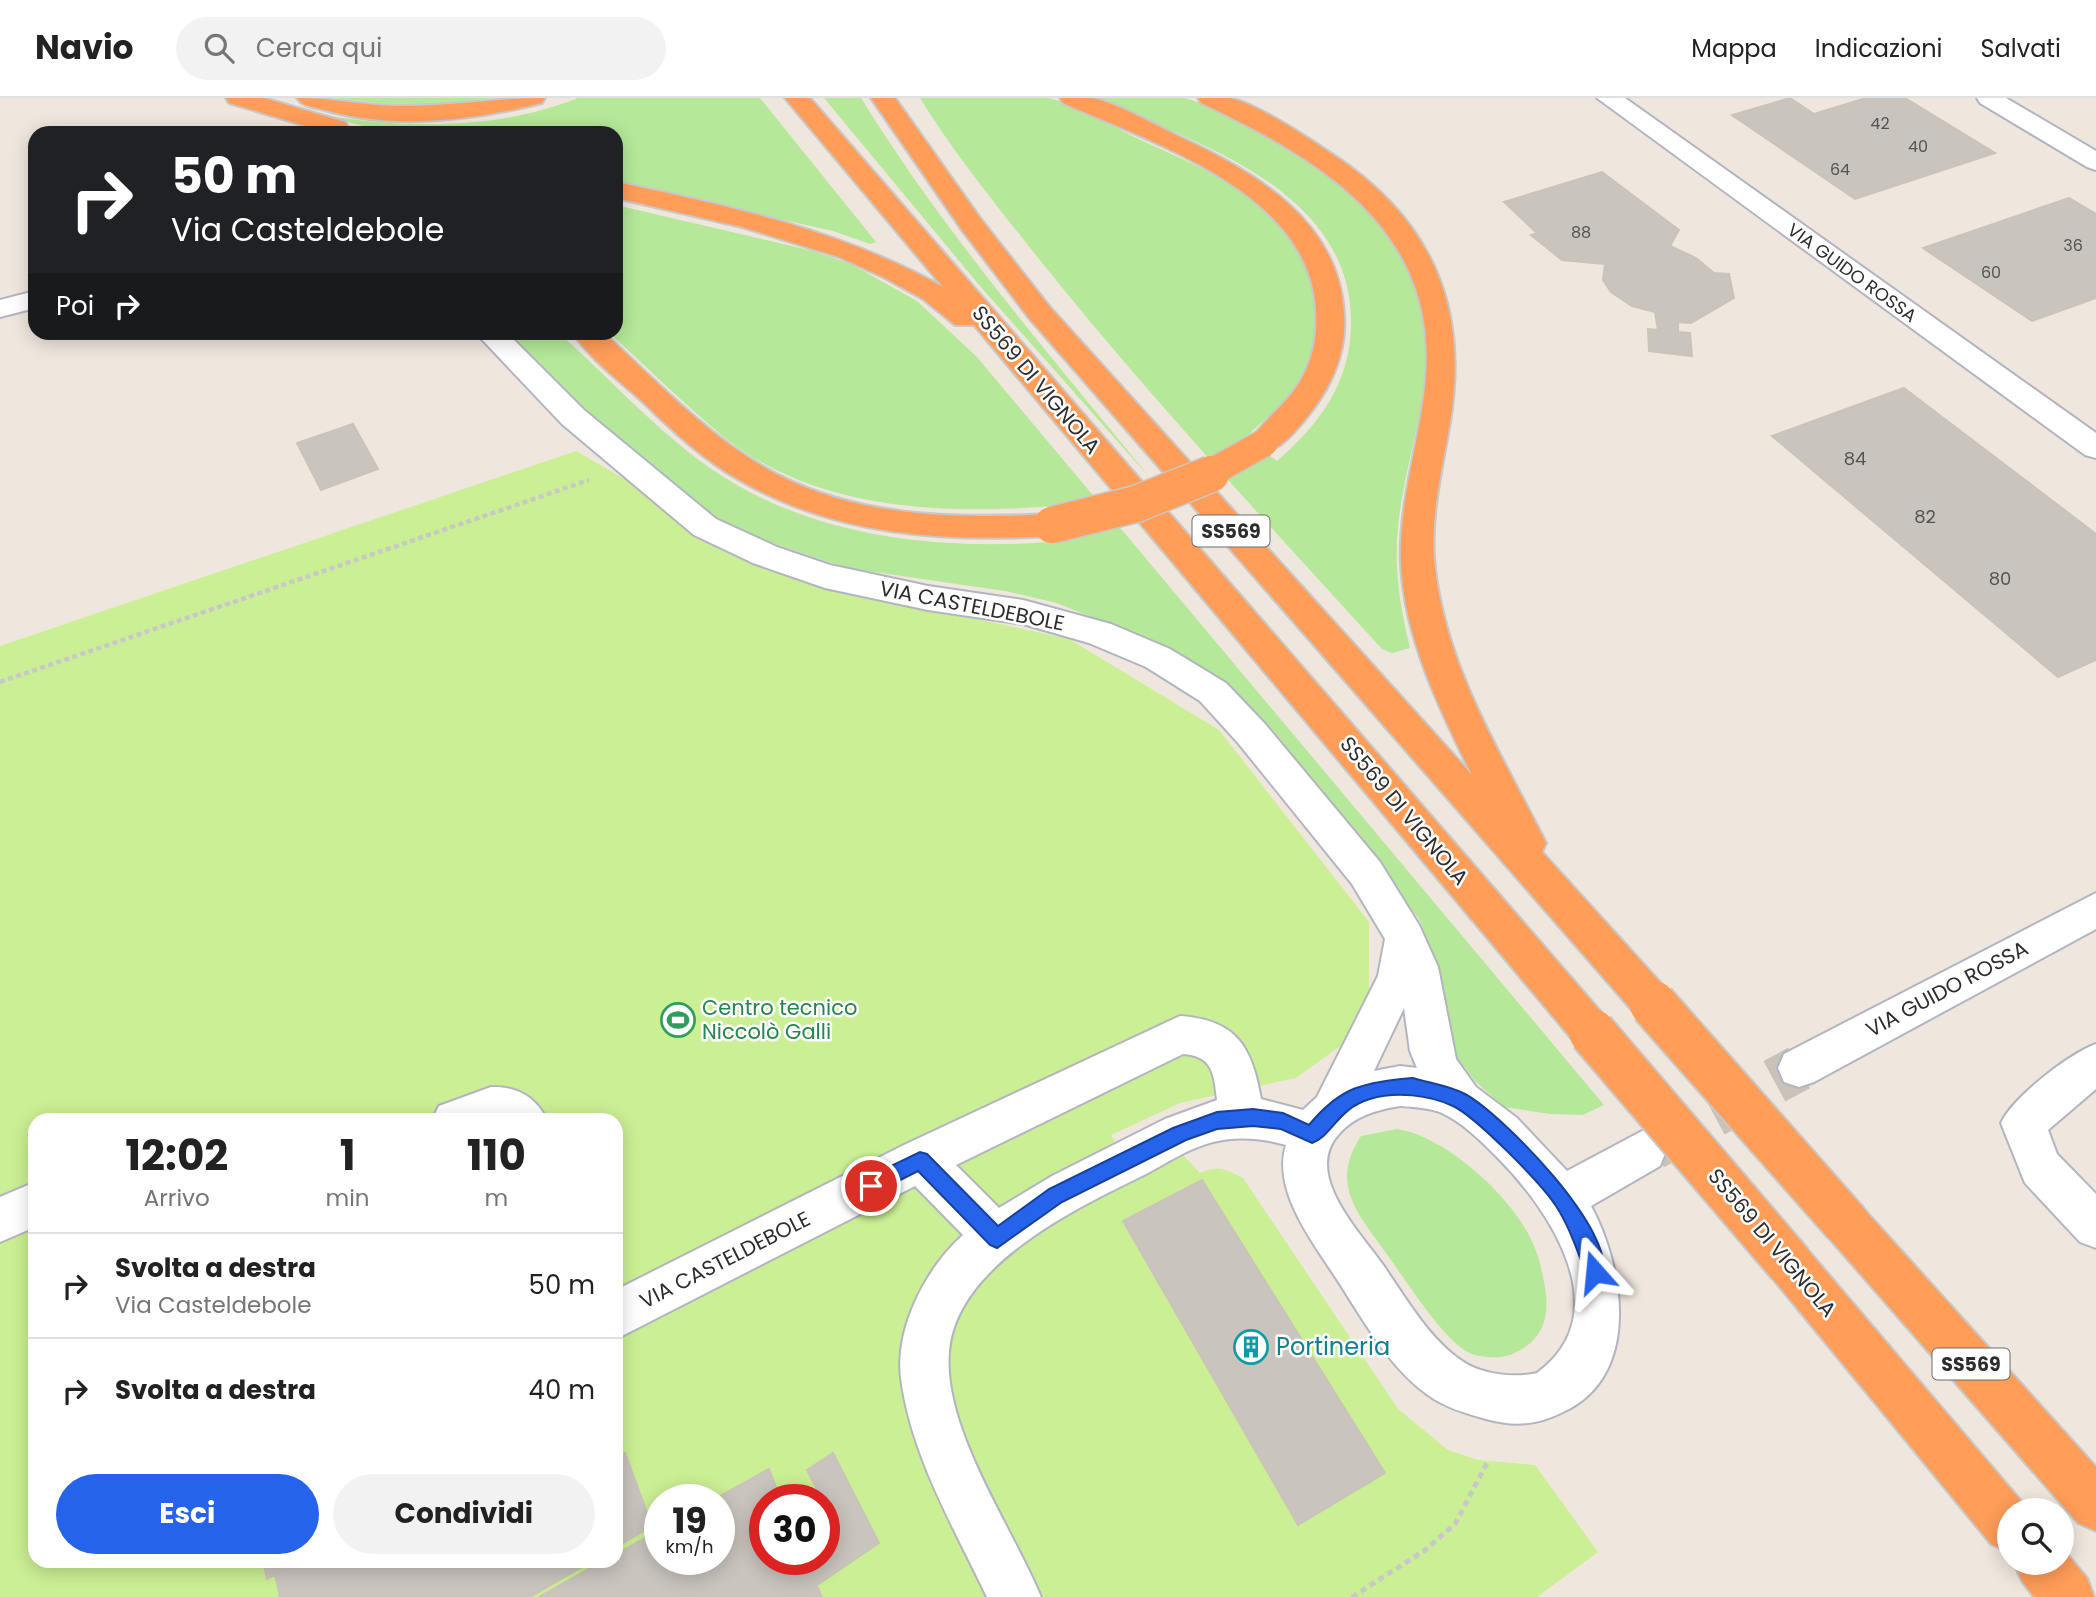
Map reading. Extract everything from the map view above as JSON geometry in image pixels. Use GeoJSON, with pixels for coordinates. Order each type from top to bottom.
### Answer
{"type":"FeatureCollection","features":[{"type":"Feature","properties":{"kind":"highway"},"geometry":{"type":"LineString","coordinates":[[237,98],[297,126]]}},
{"type":"Feature","properties":{"kind":"highway"},"geometry":{"type":"LineString","coordinates":[[237,98],[332,126]]}},
{"type":"Feature","properties":{"kind":"highway"},"geometry":{"type":"LineString","coordinates":[[309,98],[363,110],[407,113],[475,108],[533,98]]}},
{"type":"Feature","properties":{"kind":"highway","name":"SS569 DI VIGNOLA"},"geometry":{"type":"LineString","coordinates":[[797,98],[1790,1264],[1997,1512]]}},
{"type":"Feature","properties":{"kind":"highway","name":"SS569"},"geometry":{"type":"LineString","coordinates":[[883,98],[971,224],[1040,312],[1558,900],[2096,1504]]}},
{"type":"Feature","properties":{"kind":"highway"},"geometry":{"type":"LineString","coordinates":[[595,340],[718,451],[753,475],[784,490],[839,509],[916,524],[968,528],[1052,525],[1123,510],[1164,497],[1228,466],[1264,443],[1301,407],[1324,366],[1332,300],[1327,278],[1305,234],[1284,211],[1237,176],[1072,98]]}},
{"type":"Feature","properties":{"kind":"highway"},"geometry":{"type":"LineString","coordinates":[[1210,98],[1302,141],[1345,172],[1394,224],[1413,249],[1426,273],[1439,317],[1441,344],[1440,375],[1418,543],[1418,566],[1425,610],[1436,650],[1486,766],[1558,900]]}},
{"type":"Feature","properties":{"kind":"highway"},"geometry":{"type":"LineString","coordinates":[[623,192],[818,241],[884,267],[927,290],[957,312],[1094,449]]}},
{"type":"Feature","properties":{"kind":"highway"},"geometry":{"type":"LineString","coordinates":[[2050,1575],[2068,1597]]}},
{"type":"Feature","properties":{"kind":"street","name":"VIA GUIDO ROSSA"},"geometry":{"type":"LineString","coordinates":[[1609,98],[2096,448]]}},
{"type":"Feature","properties":{"kind":"street"},"geometry":{"type":"LineString","coordinates":[[1989,98],[2096,162]]}},
{"type":"Feature","properties":{"kind":"street"},"geometry":{"type":"LineString","coordinates":[[0,309],[28,301]]}},
{"type":"Feature","properties":{"kind":"street","name":"VIA CASTELDEBOLE"},"geometry":{"type":"LineString","coordinates":[[497,340],[573,417],[705,527],[765,555],[825,576],[928,598],[1023,612],[1099,633],[1158,658],[1213,692],[1252,734],[1366,873],[1405,937],[1418,967],[1431,1051],[1441,1073],[1460,1100]]}},
{"type":"Feature","properties":{"kind":"street","name":"VIA GUIDO ROSSA"},"geometry":{"type":"LineString","coordinates":[[1799,1068],[2096,910]]}},
{"type":"Feature","properties":{"kind":"street"},"geometry":{"type":"LineString","coordinates":[[1015,1597],[955,1468],[927,1394],[925,1352],[936,1315],[955,1278],[997,1238],[1056,1196],[1169,1139],[1217,1120],[1241,1118],[1323,1121],[1370,1090],[1401,1086],[1430,1090],[1460,1100],[1521,1152],[1562,1198],[1587,1245],[1595,1272],[1598,1308],[1590,1351],[1577,1372],[1544,1398],[1509,1401],[1444,1378],[1424,1359],[1346,1252],[1307,1183],[1305,1155],[1323,1121],[1398,977],[1405,937]]}},
{"type":"Feature","properties":{"kind":"street","name":"VIA CASTELDEBOLE"},"geometry":{"type":"LineString","coordinates":[[623,1311],[920,1160],[1180,1035],[1201,1036],[1216,1042],[1228,1061],[1239,1092],[1241,1118]]}},
{"type":"Feature","properties":{"kind":"street"},"geometry":{"type":"LineString","coordinates":[[2096,1063],[2023,1123],[2041,1168],[2096,1226]]}},
{"type":"Feature","properties":{"kind":"street"},"geometry":{"type":"LineString","coordinates":[[469,1113],[479,1108],[504,1107],[521,1113]]}},
{"type":"Feature","properties":{"kind":"street"},"geometry":{"type":"LineString","coordinates":[[1562,1198],[1644,1152]]}},
{"type":"Feature","properties":{"kind":"street"},"geometry":{"type":"LineString","coordinates":[[920,1160],[997,1238]]}},
{"type":"Feature","properties":{"kind":"street"},"geometry":{"type":"LineString","coordinates":[[0,1220],[28,1207]]}},
{"type":"Feature","properties":{"kind":"path"},"geometry":{"type":"LineString","coordinates":[[0,682],[629,466]]}},
{"type":"Feature","properties":{"kind":"path"},"geometry":{"type":"LineString","coordinates":[[1352,1597],[1424,1551],[1455,1524],[1487,1463]]}},
{"type":"Feature","properties":{"kind":"green space"},"geometry":{"type":"Polygon","coordinates":[[[332,98],[492,98],[417,107],[332,98]]]}},
{"type":"Feature","properties":{"kind":"green space"},"geometry":{"type":"Polygon","coordinates":[[[578,98],[760,98],[876,242],[870,244],[833,231],[623,185],[623,126],[364,126],[322,115],[386,123],[452,124],[516,116],[578,98]]]}},
{"type":"Feature","properties":{"kind":"green space"},"geometry":{"type":"Polygon","coordinates":[[[824,98],[861,98],[963,246],[1151,479],[980,286],[824,98]]]}},
{"type":"Feature","properties":{"kind":"green space"},"geometry":{"type":"Polygon","coordinates":[[[920,98],[1056,100],[1206,170],[1251,197],[1282,226],[1307,270],[1316,318],[1313,343],[1306,366],[1293,389],[1245,438],[1277,461],[1319,417],[1345,366],[1351,326],[1345,279],[1326,239],[1298,206],[1262,178],[1178,133],[1094,98],[1184,98],[1196,102],[1267,136],[1301,156],[1362,206],[1387,236],[1407,269],[1421,305],[1426,344],[1420,413],[1401,504],[1397,543],[1399,588],[1410,648],[1392,653],[1382,649],[1210,459],[1125,363],[1043,264],[963,162],[920,98]]]}},
{"type":"Feature","properties":{"kind":"green space"},"geometry":{"type":"Polygon","coordinates":[[[623,207],[813,251],[851,264],[917,301],[977,357],[1604,1105],[1583,1115],[1550,1114],[1504,1107],[1476,1082],[1455,1055],[1436,997],[1434,957],[1419,919],[1248,711],[1115,627],[1057,603],[1005,591],[847,568],[769,542],[718,518],[681,491],[591,414],[513,340],[566,340],[691,454],[751,493],[794,512],[885,536],[932,542],[980,544],[1074,540],[1053,506],[1010,509],[921,507],[878,502],[835,492],[794,478],[755,459],[691,409],[617,340],[623,340],[623,207]]]}},
{"type":"Feature","properties":{"kind":"green space","name":"Centro tecnico Niccolò Galli"},"geometry":{"type":"Polygon","coordinates":[[[576,451],[802,581],[1069,639],[1219,730],[1369,922],[1369,996],[1343,1044],[1296,1078],[1180,1103],[1111,1135],[1134,1177],[1182,1154],[1200,1173],[1222,1169],[1243,1178],[1398,1409],[1448,1450],[1478,1460],[1535,1465],[1598,1552],[1537,1597],[0,1597],[0,646],[576,451]]]}},
{"type":"Feature","properties":{"kind":"green space"},"geometry":{"type":"Polygon","coordinates":[[[1397,1129],[1417,1134],[1459,1158],[1498,1193],[1527,1232],[1540,1263],[1546,1306],[1538,1335],[1522,1350],[1505,1356],[1480,1356],[1464,1350],[1453,1341],[1431,1316],[1362,1219],[1347,1180],[1352,1152],[1361,1136],[1397,1129]]]}},
{"type":"Feature","properties":{"kind":"building"},"geometry":{"type":"Polygon","coordinates":[[[1790,98],[1814,114],[1866,98],[1905,98],[1995,153],[1855,199],[1732,115],[1790,98]]]}},
{"type":"Feature","properties":{"kind":"building"},"geometry":{"type":"Polygon","coordinates":[[[1602,172],[1679,230],[1670,246],[1696,258],[1714,273],[1729,274],[1734,298],[1691,323],[1678,322],[1678,332],[1690,333],[1692,356],[1649,351],[1648,329],[1658,330],[1655,312],[1632,306],[1611,292],[1603,280],[1605,264],[1562,260],[1531,235],[1537,233],[1504,202],[1602,172]]]}},
{"type":"Feature","properties":{"kind":"building"},"geometry":{"type":"Polygon","coordinates":[[[2069,198],[2096,214],[2096,298],[2032,321],[1923,248],[2069,198]]]}},
{"type":"Feature","properties":{"kind":"building"},"geometry":{"type":"Polygon","coordinates":[[[1904,388],[2096,534],[2096,660],[2058,677],[1772,436],[1904,388]]]}},
{"type":"Feature","properties":{"kind":"building"},"geometry":{"type":"Polygon","coordinates":[[[353,424],[378,469],[321,490],[297,443],[353,424]]]}},
{"type":"Feature","properties":{"kind":"building","name":"Portineria"},"geometry":{"type":"Polygon","coordinates":[[[1202,1180],[1385,1473],[1298,1525],[1123,1221],[1202,1180]]]}},
{"type":"Feature","properties":{"kind":"building"},"geometry":{"type":"Polygon","coordinates":[[[625,1453],[644,1504],[644,1531],[623,1543],[625,1453]]]}},
{"type":"Feature","properties":{"kind":"building"},"geometry":{"type":"Polygon","coordinates":[[[833,1453],[879,1543],[840,1569],[840,1484],[814,1484],[807,1470],[833,1453]]]}},
{"type":"Feature","properties":{"kind":"building"},"geometry":{"type":"Polygon","coordinates":[[[769,1469],[775,1484],[749,1484],[749,1575],[812,1575],[822,1597],[539,1597],[591,1568],[623,1568],[623,1550],[644,1539],[644,1575],[735,1575],[735,1488],[769,1469]]]}},
{"type":"Feature","properties":{"kind":"building"},"geometry":{"type":"Polygon","coordinates":[[[265,1568],[287,1568],[267,1579],[265,1568]]]}},
{"type":"Feature","properties":{"kind":"building"},"geometry":{"type":"Polygon","coordinates":[[[274,1568],[580,1568],[530,1597],[280,1597],[274,1568]]]}},
{"type":"Feature","properties":{"kind":"building"},"geometry":{"type":"Polygon","coordinates":[[[812,1575],[832,1575],[817,1585],[812,1575]]]}},
{"type":"Feature","properties":{"kind":"tunnel"},"geometry":{"type":"LineString","coordinates":[[1653,1147],[1799,1068]]}},
{"type":"Feature","properties":{"kind":"place","name":"Centro tecnico Niccolò Galli"},"geometry":{"type":"Point","coordinates":[678,1020]}},
{"type":"Feature","properties":{"kind":"place","name":"Portineria"},"geometry":{"type":"Point","coordinates":[1251,1347]}},
{"type":"Feature","properties":{"kind":"route"},"geometry":{"type":"LineString","coordinates":[[871,1186],[920,1160],[997,1238],[1056,1196],[1180,1134],[1217,1120],[1253,1117],[1283,1121],[1312,1135],[1334,1108],[1351,1098],[1370,1090],[1413,1086],[1460,1100],[1521,1152],[1562,1198],[1587,1245],[1595,1272]]}}]}
